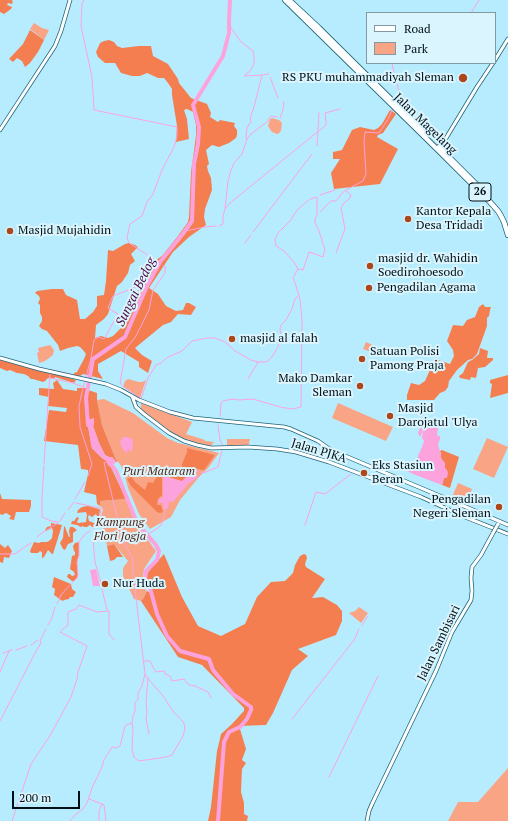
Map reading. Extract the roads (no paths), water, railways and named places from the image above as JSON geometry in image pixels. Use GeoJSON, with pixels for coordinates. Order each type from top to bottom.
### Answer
{"type":"FeatureCollection","features":[{"type":"Feature","properties":{"kind":"highway","name":"Jalan Magelang"},"geometry":{"type":"LineString","coordinates":[[285,0],[501,210],[505,215],[508,225]]}},
{"type":"Feature","properties":{"kind":"highway","name":"Jalan Magelang"},"geometry":{"type":"LineString","coordinates":[[289,0],[309,22]]}},
{"type":"Feature","properties":{"kind":"highway","name":"Jalan Magelang"},"geometry":{"type":"LineString","coordinates":[[439,149],[498,211],[504,222],[508,235]]}},
{"type":"Feature","properties":{"kind":"main road"},"geometry":{"type":"LineString","coordinates":[[0,130],[55,46],[70,0]]}},
{"type":"Feature","properties":{"kind":"main road"},"geometry":{"type":"LineString","coordinates":[[496,58],[508,40]]}},
{"type":"Feature","properties":{"kind":"main road"},"geometry":{"type":"LineString","coordinates":[[439,149],[492,64]]}},
{"type":"Feature","properties":{"kind":"main road"},"geometry":{"type":"LineString","coordinates":[[0,358],[39,369],[106,384],[122,390],[139,400],[170,412],[193,418],[284,427],[291,429],[318,442],[330,450],[508,525]]}},
{"type":"Feature","properties":{"kind":"main road","name":"Jalan PJKA"},"geometry":{"type":"LineString","coordinates":[[132,396],[136,407],[144,414],[169,433],[184,441],[210,448],[248,447],[291,450],[329,462],[421,497],[508,534]]}},
{"type":"Feature","properties":{"kind":"main road"},"geometry":{"type":"LineString","coordinates":[[421,497],[424,489]]}},
{"type":"Feature","properties":{"kind":"main road","name":"Jalan Sambisari"},"geometry":{"type":"LineString","coordinates":[[367,821],[370,808],[436,671],[452,632],[471,600],[472,567],[481,555],[498,522]]}},
{"type":"Feature","properties":{"kind":"waterway"},"geometry":{"type":"LineString","coordinates":[[84,0],[82,4],[81,26],[92,77],[94,110],[177,127],[177,136],[174,147],[162,170],[153,194],[147,202],[142,216],[130,224],[127,238],[129,243],[157,261]]}},
{"type":"Feature","properties":{"kind":"waterway","name":"Sungai Bedog"},"geometry":{"type":"LineString","coordinates":[[88,425],[86,398],[93,359],[125,337],[147,286],[160,262],[192,221],[194,164],[198,144],[199,127],[193,105],[223,56],[229,33],[230,0]]}},
{"type":"Feature","properties":{"kind":"waterway"},"geometry":{"type":"LineString","coordinates":[[472,12],[479,0]]}},
{"type":"Feature","properties":{"kind":"waterway"},"geometry":{"type":"LineString","coordinates":[[229,25],[241,42],[253,51],[254,63],[251,70],[244,76],[262,75],[250,118],[251,121],[247,128],[247,139]]}},
{"type":"Feature","properties":{"kind":"waterway"},"geometry":{"type":"LineString","coordinates":[[392,64],[399,91],[396,102]]}},
{"type":"Feature","properties":{"kind":"waterway"},"geometry":{"type":"LineString","coordinates":[[262,75],[269,74]]}},
{"type":"Feature","properties":{"kind":"waterway"},"geometry":{"type":"LineString","coordinates":[[270,77],[278,98]]}},
{"type":"Feature","properties":{"kind":"waterway"},"geometry":{"type":"LineString","coordinates":[[280,118],[283,110],[283,102]]}},
{"type":"Feature","properties":{"kind":"waterway"},"geometry":{"type":"LineString","coordinates":[[320,212],[331,201],[336,201],[346,190],[363,181],[366,174],[364,141],[365,132],[379,133],[393,108]]}},
{"type":"Feature","properties":{"kind":"waterway"},"geometry":{"type":"LineString","coordinates":[[219,226],[223,224],[225,209],[230,203],[326,125],[325,113],[340,109]]}},
{"type":"Feature","properties":{"kind":"waterway"},"geometry":{"type":"LineString","coordinates":[[317,146],[319,113]]}},
{"type":"Feature","properties":{"kind":"waterway"},"geometry":{"type":"LineString","coordinates":[[225,208],[228,181],[231,170],[234,163],[242,154],[247,139],[268,121],[271,116],[277,117]]}},
{"type":"Feature","properties":{"kind":"waterway"},"geometry":{"type":"LineString","coordinates":[[253,232],[312,154]]}},
{"type":"Feature","properties":{"kind":"waterway"},"geometry":{"type":"LineString","coordinates":[[320,195],[335,190]]}},
{"type":"Feature","properties":{"kind":"waterway"},"geometry":{"type":"LineString","coordinates":[[336,253],[345,229],[341,208],[351,195],[346,191]]}},
{"type":"Feature","properties":{"kind":"waterway"},"geometry":{"type":"LineString","coordinates":[[220,416],[221,403],[232,399],[253,399],[292,409],[301,407],[302,320],[300,299],[293,278],[298,269],[284,251],[276,246],[275,239],[278,233],[290,221],[297,210],[310,199],[317,197],[317,215],[315,223],[325,250],[323,257],[309,252],[303,270],[298,269]]}},
{"type":"Feature","properties":{"kind":"waterway"},"geometry":{"type":"LineString","coordinates":[[185,231],[216,226]]}},
{"type":"Feature","properties":{"kind":"waterway"},"geometry":{"type":"LineString","coordinates":[[245,243],[251,235]]}},
{"type":"Feature","properties":{"kind":"waterway"},"geometry":{"type":"LineString","coordinates":[[88,476],[92,464],[80,427],[79,406],[94,340],[98,337],[104,339],[118,314],[108,308],[113,296],[141,285],[157,263]]}},
{"type":"Feature","properties":{"kind":"waterway"},"geometry":{"type":"LineString","coordinates":[[122,385],[120,383],[126,349],[136,336],[149,310],[153,290],[165,273],[165,266],[163,266]]}},
{"type":"Feature","properties":{"kind":"waterway"},"geometry":{"type":"LineString","coordinates":[[141,399],[148,378],[156,365],[168,357],[182,351],[192,341],[215,338],[225,342],[235,351],[251,360],[258,362],[268,361],[278,347],[281,336],[281,325],[286,320],[295,299],[298,296]]}},
{"type":"Feature","properties":{"kind":"waterway"},"geometry":{"type":"LineString","coordinates":[[248,379],[258,362]]}},
{"type":"Feature","properties":{"kind":"waterway"},"geometry":{"type":"LineString","coordinates":[[57,371],[86,378]]}},
{"type":"Feature","properties":{"kind":"waterway"},"geometry":{"type":"LineString","coordinates":[[44,464],[50,373]]}},
{"type":"Feature","properties":{"kind":"waterway"},"geometry":{"type":"LineString","coordinates":[[50,378],[73,383],[83,387]]}},
{"type":"Feature","properties":{"kind":"waterway"},"geometry":{"type":"LineString","coordinates":[[124,387],[143,400]]}},
{"type":"Feature","properties":{"kind":"waterway"},"geometry":{"type":"LineString","coordinates":[[218,425],[220,440],[223,446]]}},
{"type":"Feature","properties":{"kind":"waterway"},"geometry":{"type":"LineString","coordinates":[[193,474],[197,471],[201,473],[218,467],[222,450]]}},
{"type":"Feature","properties":{"kind":"waterway"},"geometry":{"type":"LineString","coordinates":[[70,821],[83,809],[87,803],[104,760],[112,747],[117,748],[120,746],[125,726],[132,723],[135,703],[138,699],[138,693],[142,686],[145,674],[133,562],[132,557],[123,541],[104,463],[106,462]]}},
{"type":"Feature","properties":{"kind":"waterway","name":"Sungai Bedog"},"geometry":{"type":"LineString","coordinates":[[109,462],[116,471],[137,523],[156,545],[159,551],[157,560],[146,571],[145,581],[150,588],[157,614],[167,636],[180,651],[209,659],[213,670],[233,694],[251,707],[247,719],[240,727],[229,732],[224,742],[218,821]]}},
{"type":"Feature","properties":{"kind":"waterway"},"geometry":{"type":"LineString","coordinates":[[44,466],[42,517],[51,521],[59,522]]}},
{"type":"Feature","properties":{"kind":"waterway"},"geometry":{"type":"LineString","coordinates":[[305,525],[316,492],[325,494],[351,474]]}},
{"type":"Feature","properties":{"kind":"waterway"},"geometry":{"type":"LineString","coordinates":[[75,499],[85,482]]}},
{"type":"Feature","properties":{"kind":"waterway"},"geometry":{"type":"LineString","coordinates":[[68,510],[74,502]]}},
{"type":"Feature","properties":{"kind":"waterway"},"geometry":{"type":"LineString","coordinates":[[76,503],[101,509],[99,522],[94,528]]}},
{"type":"Feature","properties":{"kind":"waterway"},"geometry":{"type":"LineString","coordinates":[[147,535],[161,525],[166,508]]}},
{"type":"Feature","properties":{"kind":"waterway"},"geometry":{"type":"LineString","coordinates":[[60,521],[65,513]]}},
{"type":"Feature","properties":{"kind":"waterway"},"geometry":{"type":"LineString","coordinates":[[37,537],[58,523]]}},
{"type":"Feature","properties":{"kind":"waterway"},"geometry":{"type":"LineString","coordinates":[[72,583],[78,575],[77,562],[79,555],[79,542],[85,534],[90,531]]}},
{"type":"Feature","properties":{"kind":"waterway"},"geometry":{"type":"LineString","coordinates":[[93,539],[95,562],[102,586]]}},
{"type":"Feature","properties":{"kind":"waterway"},"geometry":{"type":"LineString","coordinates":[[0,554],[15,554],[31,543]]}},
{"type":"Feature","properties":{"kind":"waterway"},"geometry":{"type":"LineString","coordinates":[[57,604],[61,595],[70,585]]}},
{"type":"Feature","properties":{"kind":"waterway"},"geometry":{"type":"LineString","coordinates":[[102,589],[107,610]]}},
{"type":"Feature","properties":{"kind":"waterway"},"geometry":{"type":"LineString","coordinates":[[61,631],[68,625],[68,612],[76,609],[79,605],[97,612],[109,611]]}},
{"type":"Feature","properties":{"kind":"waterway"},"geometry":{"type":"LineString","coordinates":[[48,625],[55,607]]}},
{"type":"Feature","properties":{"kind":"waterway"},"geometry":{"type":"LineString","coordinates":[[109,612],[109,634],[114,640]]}},
{"type":"Feature","properties":{"kind":"waterway"},"geometry":{"type":"LineString","coordinates":[[362,625],[368,616]]}},
{"type":"Feature","properties":{"kind":"waterway"},"geometry":{"type":"LineString","coordinates":[[0,721],[41,643],[40,641],[46,629]]}},
{"type":"Feature","properties":{"kind":"waterway"},"geometry":{"type":"LineString","coordinates":[[292,719],[354,640],[359,629]]}},
{"type":"Feature","properties":{"kind":"waterway"},"geometry":{"type":"LineString","coordinates":[[12,821],[31,764],[51,734],[71,697],[87,646],[60,632]]}},
{"type":"Feature","properties":{"kind":"waterway"},"geometry":{"type":"LineString","coordinates":[[31,645],[38,640]]}},
{"type":"Feature","properties":{"kind":"waterway"},"geometry":{"type":"LineString","coordinates":[[16,650],[27,646]]}},
{"type":"Feature","properties":{"kind":"waterway"},"geometry":{"type":"LineString","coordinates":[[3,653],[12,650]]}},
{"type":"Feature","properties":{"kind":"waterway"},"geometry":{"type":"LineString","coordinates":[[0,672],[9,651]]}},
{"type":"Feature","properties":{"kind":"waterway"},"geometry":{"type":"LineString","coordinates":[[144,661],[150,661],[156,672],[164,671],[165,674],[170,676],[172,681],[184,679],[189,685],[208,692],[211,698]]}},
{"type":"Feature","properties":{"kind":"waterway"},"geometry":{"type":"LineString","coordinates":[[132,723],[132,750],[134,757],[139,761],[172,755],[183,736],[185,729],[184,723],[145,675]]}},
{"type":"Feature","properties":{"kind":"waterway"},"geometry":{"type":"LineString","coordinates":[[329,777],[378,676]]}},
{"type":"Feature","properties":{"kind":"waterway"},"geometry":{"type":"LineString","coordinates":[[148,678],[146,719],[149,734]]}},
{"type":"Feature","properties":{"kind":"waterway"},"geometry":{"type":"LineString","coordinates":[[89,799],[104,805],[106,821]]}},
{"type":"Feature","properties":{"kind":"waterway"},"geometry":{"type":"LineString","coordinates":[[99,821],[99,811],[102,804]]}},
{"type":"Feature","properties":{"kind":"place","name":"RS PKU muhammadiyah Sleman"},"geometry":{"type":"Point","coordinates":[463,78]}},
{"type":"Feature","properties":{"kind":"place","name":"Kantor Kepala Desa Tridadi"},"geometry":{"type":"Point","coordinates":[408,219]}},
{"type":"Feature","properties":{"kind":"place","name":"Masjid Mujahidin"},"geometry":{"type":"Point","coordinates":[10,231]}},
{"type":"Feature","properties":{"kind":"place","name":"masjid dr. Wahidin Soedirohoesodo"},"geometry":{"type":"Point","coordinates":[370,266]}},
{"type":"Feature","properties":{"kind":"place","name":"Pengadilan Agama"},"geometry":{"type":"Point","coordinates":[369,288]}},
{"type":"Feature","properties":{"kind":"place","name":"masjid al falah"},"geometry":{"type":"Point","coordinates":[232,339]}},
{"type":"Feature","properties":{"kind":"place","name":"Satuan Polisi Pamong Praja"},"geometry":{"type":"Point","coordinates":[362,359]}},
{"type":"Feature","properties":{"kind":"place","name":"Mako Damkar Sleman"},"geometry":{"type":"Point","coordinates":[360,386]}},
{"type":"Feature","properties":{"kind":"place","name":"Masjid Darojatul 'Ulya"},"geometry":{"type":"Point","coordinates":[390,416]}},
{"type":"Feature","properties":{"kind":"place","name":"Eks Stasiun Beran"},"geometry":{"type":"Point","coordinates":[364,473]}},
{"type":"Feature","properties":{"kind":"place","name":"Pengadilan Negeri Sleman"},"geometry":{"type":"Point","coordinates":[499,507]}},
{"type":"Feature","properties":{"kind":"place","name":"Nur Huda"},"geometry":{"type":"Point","coordinates":[105,584]}},
{"type":"Feature","properties":{"kind":"park label","name":"Puri Mataram"},"geometry":{"type":"Point","coordinates":[159,472]}},
{"type":"Feature","properties":{"kind":"park label","name":"Kampung Flori Jogja"},"geometry":{"type":"Point","coordinates":[120,530]}}]}
